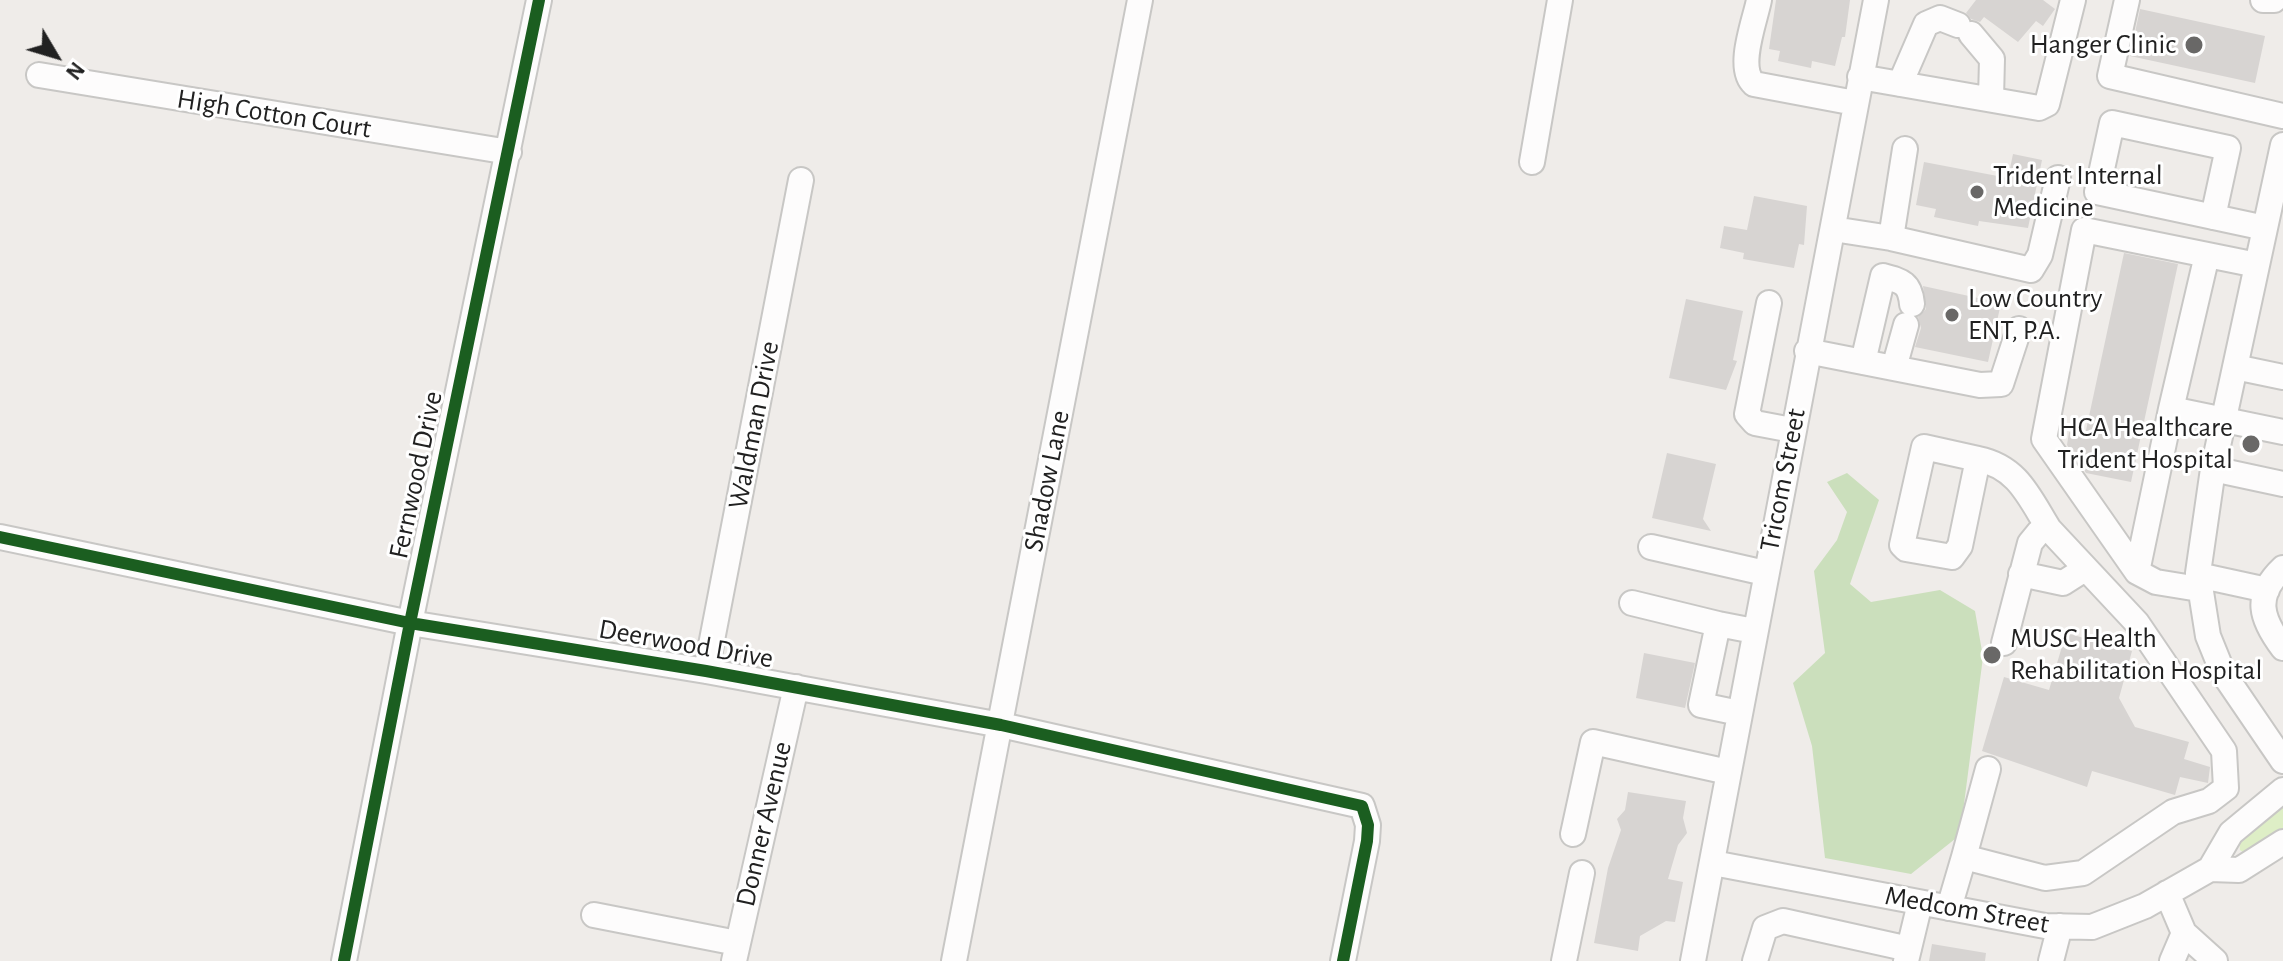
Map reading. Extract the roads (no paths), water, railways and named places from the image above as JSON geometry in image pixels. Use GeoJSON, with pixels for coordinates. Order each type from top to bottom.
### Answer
{"type":"FeatureCollection","features":[{"type":"Feature","properties":{"kind":"street","name":"Fernwood Drive"},"geometry":{"type":"LineString","coordinates":[[344,961],[410,623],[539,0]]}},
{"type":"Feature","properties":{"kind":"street","name":"Shadow Lane"},"geometry":{"type":"LineString","coordinates":[[954,961],[1140,0]]}},
{"type":"Feature","properties":{"kind":"street"},"geometry":{"type":"LineString","coordinates":[[1532,162],[1560,0]]}},
{"type":"Feature","properties":{"kind":"street"},"geometry":{"type":"LineString","coordinates":[[1759,0],[1746,66],[1749,79],[1754,84],[1855,103]]}},
{"type":"Feature","properties":{"kind":"street","name":"Tricom Street"},"geometry":{"type":"LineString","coordinates":[[1693,961],[1876,0]]}},
{"type":"Feature","properties":{"kind":"street"},"geometry":{"type":"LineString","coordinates":[[1860,77],[2039,108],[2047,104],[2073,0]]}},
{"type":"Feature","properties":{"kind":"street"},"geometry":{"type":"LineString","coordinates":[[2127,0],[2110,76],[2283,116]]}},
{"type":"Feature","properties":{"kind":"street"},"geometry":{"type":"LineString","coordinates":[[2263,0],[2274,0]]}},
{"type":"Feature","properties":{"kind":"street"},"geometry":{"type":"LineString","coordinates":[[1900,84],[1926,24],[1940,18],[1964,29],[1992,59],[1991,99]]}},
{"type":"Feature","properties":{"kind":"street","name":"High Cotton Court"},"geometry":{"type":"LineString","coordinates":[[39,75],[509,152]]}},
{"type":"Feature","properties":{"kind":"street"},"geometry":{"type":"LineString","coordinates":[[2213,217],[2228,148],[2112,123],[2097,192],[2213,217],[2265,228]]}},
{"type":"Feature","properties":{"kind":"street"},"geometry":{"type":"LineString","coordinates":[[2283,145],[2213,469],[2198,582],[2208,636],[2223,673],[2283,761]]}},
{"type":"Feature","properties":{"kind":"street"},"geometry":{"type":"LineString","coordinates":[[1891,238],[1905,149]]}},
{"type":"Feature","properties":{"kind":"street"},"geometry":{"type":"LineString","coordinates":[[1833,229],[1891,238],[2031,270],[2040,255],[2058,178]]}},
{"type":"Feature","properties":{"kind":"street","name":"Waldman Drive"},"geometry":{"type":"LineString","coordinates":[[706,671],[801,180]]}},
{"type":"Feature","properties":{"kind":"street"},"geometry":{"type":"LineString","coordinates":[[2257,265],[2084,230],[2044,439],[2137,572],[2156,582],[2198,582],[2267,590]]}},
{"type":"Feature","properties":{"kind":"street"},"geometry":{"type":"LineString","coordinates":[[2137,572],[2207,255]]}},
{"type":"Feature","properties":{"kind":"street"},"geometry":{"type":"LineString","coordinates":[[1863,362],[1883,276],[1903,281],[1911,289],[1909,315],[1894,368]]}},
{"type":"Feature","properties":{"kind":"street"},"geometry":{"type":"LineString","coordinates":[[1769,303],[1747,414],[1755,423],[1792,430]]}},
{"type":"Feature","properties":{"kind":"street"},"geometry":{"type":"LineString","coordinates":[[1807,351],[1980,385],[2001,384],[2019,329]]}},
{"type":"Feature","properties":{"kind":"street"},"geometry":{"type":"LineString","coordinates":[[2235,367],[2283,377]]}},
{"type":"Feature","properties":{"kind":"street"},"geometry":{"type":"LineString","coordinates":[[2171,409],[2283,432]]}},
{"type":"Feature","properties":{"kind":"street"},"geometry":{"type":"LineString","coordinates":[[1964,857],[2045,878],[2083,873],[2173,812],[2209,801],[2226,788],[2227,762],[2211,731],[2137,623],[2049,529],[2019,479],[2000,464],[1978,459],[1924,447],[1902,545],[1906,549],[1952,557],[1960,546],[1978,459]]}},
{"type":"Feature","properties":{"kind":"street"},"geometry":{"type":"LineString","coordinates":[[2213,469],[2283,484]]}},
{"type":"Feature","properties":{"kind":"street"},"geometry":{"type":"LineString","coordinates":[[2004,643],[2030,543],[2039,532],[2049,529]]}},
{"type":"Feature","properties":{"kind":"street","name":"Deerwood Drive"},"geometry":{"type":"LineString","coordinates":[[0,537],[410,623],[706,671],[1001,725],[1362,806],[1368,825],[1367,841],[1343,961]]}},
{"type":"Feature","properties":{"kind":"street"},"geometry":{"type":"LineString","coordinates":[[1651,547],[1765,573]]}},
{"type":"Feature","properties":{"kind":"street"},"geometry":{"type":"LineString","coordinates":[[2283,568],[2272,578],[2263,600],[2264,623],[2283,648]]}},
{"type":"Feature","properties":{"kind":"street"},"geometry":{"type":"LineString","coordinates":[[2021,574],[2063,583],[2085,569]]}},
{"type":"Feature","properties":{"kind":"street"},"geometry":{"type":"LineString","coordinates":[[1632,603],[1754,631]]}},
{"type":"Feature","properties":{"kind":"street"},"geometry":{"type":"LineString","coordinates":[[1718,624],[1701,705],[1739,713]]}},
{"type":"Feature","properties":{"kind":"street","name":"Donner Avenue"},"geometry":{"type":"LineString","coordinates":[[735,952],[796,687]]}},
{"type":"Feature","properties":{"kind":"street"},"geometry":{"type":"LineString","coordinates":[[2211,731],[2247,708]]}},
{"type":"Feature","properties":{"kind":"street"},"geometry":{"type":"LineString","coordinates":[[1573,834],[1593,742],[1728,772]]}},
{"type":"Feature","properties":{"kind":"street"},"geometry":{"type":"LineString","coordinates":[[1949,908],[1988,769]]}},
{"type":"Feature","properties":{"kind":"street"},"geometry":{"type":"LineString","coordinates":[[2210,869],[2231,833],[2283,790]]}},
{"type":"Feature","properties":{"kind":"street","name":"Medcom Street"},"geometry":{"type":"LineString","coordinates":[[1713,863],[1949,908],[2060,926],[2092,927],[2167,893],[2210,869],[2239,870],[2283,842]]}},
{"type":"Feature","properties":{"kind":"street"},"geometry":{"type":"LineString","coordinates":[[1564,961],[1582,873]]}},
{"type":"Feature","properties":{"kind":"street"},"geometry":{"type":"LineString","coordinates":[[2167,893],[2184,933],[2215,961]]}},
{"type":"Feature","properties":{"kind":"street"},"geometry":{"type":"LineString","coordinates":[[1755,961],[1765,928],[1783,921],[1907,955],[1920,903]]}},
{"type":"Feature","properties":{"kind":"street"},"geometry":{"type":"LineString","coordinates":[[594,915],[735,952]]}},
{"type":"Feature","properties":{"kind":"street"},"geometry":{"type":"LineString","coordinates":[[2051,961],[2060,926]]}},
{"type":"Feature","properties":{"kind":"street"},"geometry":{"type":"LineString","coordinates":[[2172,961],[2184,933]]}},
{"type":"Feature","properties":{"kind":"place","name":"Hanger Clinic"},"geometry":{"type":"Point","coordinates":[2194,45]}},
{"type":"Feature","properties":{"kind":"place","name":"Trident Internal Medicine"},"geometry":{"type":"Point","coordinates":[1977,192]}},
{"type":"Feature","properties":{"kind":"place","name":"Low Country ENT, P.A."},"geometry":{"type":"Point","coordinates":[1952,315]}},
{"type":"Feature","properties":{"kind":"place","name":"HCA Healthcare Trident Hospital"},"geometry":{"type":"Point","coordinates":[2251,444]}},
{"type":"Feature","properties":{"kind":"place","name":"MUSC Health Rehabilitation Hospital"},"geometry":{"type":"Point","coordinates":[1992,655]}}]}
